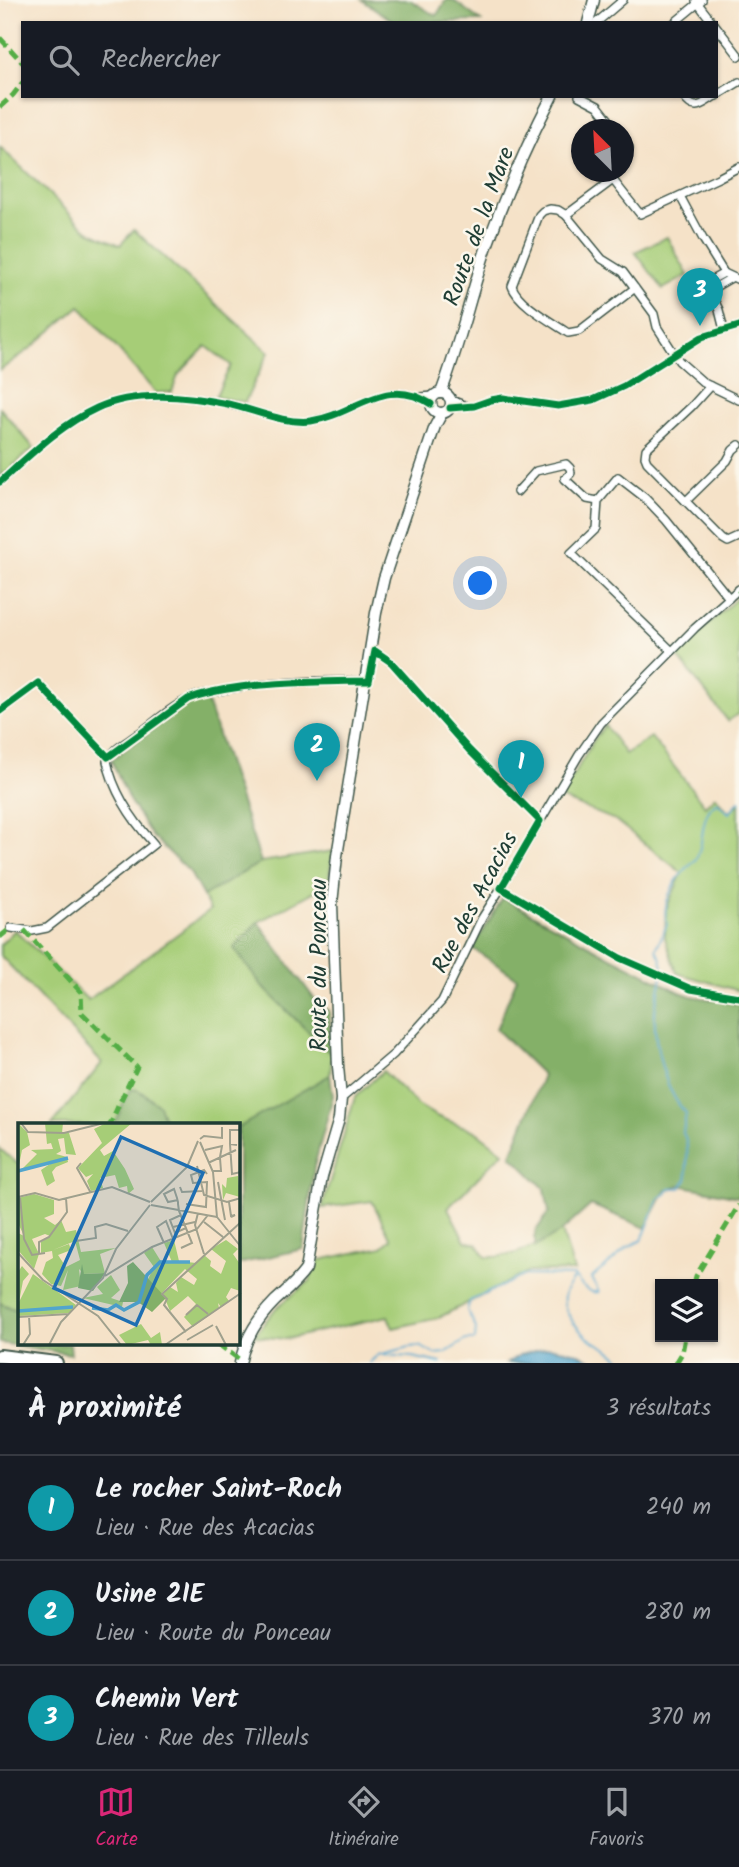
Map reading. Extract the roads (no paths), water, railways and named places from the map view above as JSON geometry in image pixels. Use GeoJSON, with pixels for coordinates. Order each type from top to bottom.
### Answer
{"type":"FeatureCollection","features":[{"type":"Feature","properties":{"kind":"highway"},"geometry":{"type":"LineString","coordinates":[[0,1356],[56,1363]]}},
{"type":"Feature","properties":{"kind":"street"},"geometry":{"type":"LineString","coordinates":[[589,21],[594,0]]}},
{"type":"Feature","properties":{"kind":"street"},"geometry":{"type":"LineString","coordinates":[[598,21],[623,0]]}},
{"type":"Feature","properties":{"kind":"street"},"geometry":{"type":"LineString","coordinates":[[676,21],[698,1],[713,21]]}},
{"type":"Feature","properties":{"kind":"street"},"geometry":{"type":"LineString","coordinates":[[718,28],[739,56]]}},
{"type":"Feature","properties":{"kind":"street"},"geometry":{"type":"LineString","coordinates":[[718,95],[739,82]]}},
{"type":"Feature","properties":{"kind":"street","name":"Route de la Mare"},"geometry":{"type":"LineString","coordinates":[[441,403],[486,250],[525,149],[551,98]]}},
{"type":"Feature","properties":{"kind":"street"},"geometry":{"type":"LineString","coordinates":[[583,98],[598,106],[608,119]]}},
{"type":"Feature","properties":{"kind":"street"},"geometry":{"type":"LineString","coordinates":[[684,98],[694,106],[713,98]]}},
{"type":"Feature","properties":{"kind":"street"},"geometry":{"type":"LineString","coordinates":[[615,182],[640,214],[739,167]]}},
{"type":"Feature","properties":{"kind":"street"},"geometry":{"type":"LineString","coordinates":[[566,215],[610,182]]}},
{"type":"Feature","properties":{"kind":"street"},"geometry":{"type":"LineString","coordinates":[[680,196],[703,239],[731,277],[706,283],[719,310],[724,330]]}},
{"type":"Feature","properties":{"kind":"street"},"geometry":{"type":"LineString","coordinates":[[635,288],[579,331],[572,333],[515,294],[512,283],[539,215],[550,209],[566,215],[602,259],[623,272],[635,288],[654,314],[657,327],[674,355],[688,371],[710,386],[739,400]]}},
{"type":"Feature","properties":{"kind":"street"},"geometry":{"type":"LineString","coordinates":[[0,482],[62,429],[97,408],[125,400],[148,397],[197,399],[229,404],[290,421],[328,417],[382,394],[412,394],[441,403],[468,407],[503,398],[558,406],[593,400],[624,386],[702,337],[739,326]]}},
{"type":"Feature","properties":{"kind":"street"},"geometry":{"type":"LineString","coordinates":[[710,386],[645,452],[647,462],[723,539],[727,541],[739,537]]}},
{"type":"Feature","properties":{"kind":"street","name":"Route du Ponceau"},"geometry":{"type":"LineString","coordinates":[[240,1363],[248,1336],[259,1319],[306,1269],[322,1177],[339,1119],[341,1099],[332,904],[337,856],[384,578],[441,403]]}},
{"type":"Feature","properties":{"kind":"street"},"geometry":{"type":"LineString","coordinates":[[686,501],[727,461],[739,444]]}},
{"type":"Feature","properties":{"kind":"street"},"geometry":{"type":"LineString","coordinates":[[517,492],[536,471],[566,464],[571,473],[565,479],[587,499],[597,501]]}},
{"type":"Feature","properties":{"kind":"street"},"geometry":{"type":"LineString","coordinates":[[672,651],[570,552],[596,529],[597,501],[618,477],[645,498],[666,520],[729,598]]}},
{"type":"Feature","properties":{"kind":"street","name":"Rue des Acacias"},"geometry":{"type":"LineString","coordinates":[[341,1099],[394,1054],[442,1001],[482,918],[590,738],[624,698],[739,589]]}},
{"type":"Feature","properties":{"kind":"street"},"geometry":{"type":"LineString","coordinates":[[11,928],[32,931],[47,928],[154,844],[131,814],[107,761],[108,757],[175,708],[200,695],[247,687],[365,681]]}},
{"type":"Feature","properties":{"kind":"water"},"geometry":{"type":"Polygon","coordinates":[[[549,1347],[578,1353],[595,1363],[507,1363],[520,1355],[549,1347]]]}},
{"type":"Feature","properties":{"kind":"waterway"},"geometry":{"type":"LineString","coordinates":[[369,1363],[378,1355],[410,1347],[420,1346],[434,1354],[445,1353],[466,1340],[475,1340],[476,1328],[467,1310],[470,1301],[525,1275],[574,1276],[588,1290],[599,1292],[592,1278],[624,1250],[642,1240],[659,1198],[670,1188],[680,1188],[687,1180],[687,1150],[683,1133],[686,1113],[666,1080],[656,1038],[655,1012],[663,972],[656,950],[667,924],[669,895],[681,874],[697,857],[707,813],[717,802],[729,813],[739,801]]}},
{"type":"Feature","properties":{"kind":"waterway"},"geometry":{"type":"LineString","coordinates":[[574,1277],[564,1296],[565,1308],[570,1317],[586,1336],[615,1354],[623,1363]]}},
{"type":"Feature","properties":{"kind":"waterway"},"geometry":{"type":"LineString","coordinates":[[383,1355],[441,1363]]}},
{"type":"Feature","properties":{"kind":"place","name":"Chemin Vert"},"geometry":{"type":"Point","coordinates":[700,326]}},
{"type":"Feature","properties":{"kind":"place","name":"Usine 2IE"},"geometry":{"type":"Point","coordinates":[317,781]}},
{"type":"Feature","properties":{"kind":"place","name":"Le rocher Saint-Roch"},"geometry":{"type":"Point","coordinates":[521,798]}}]}
